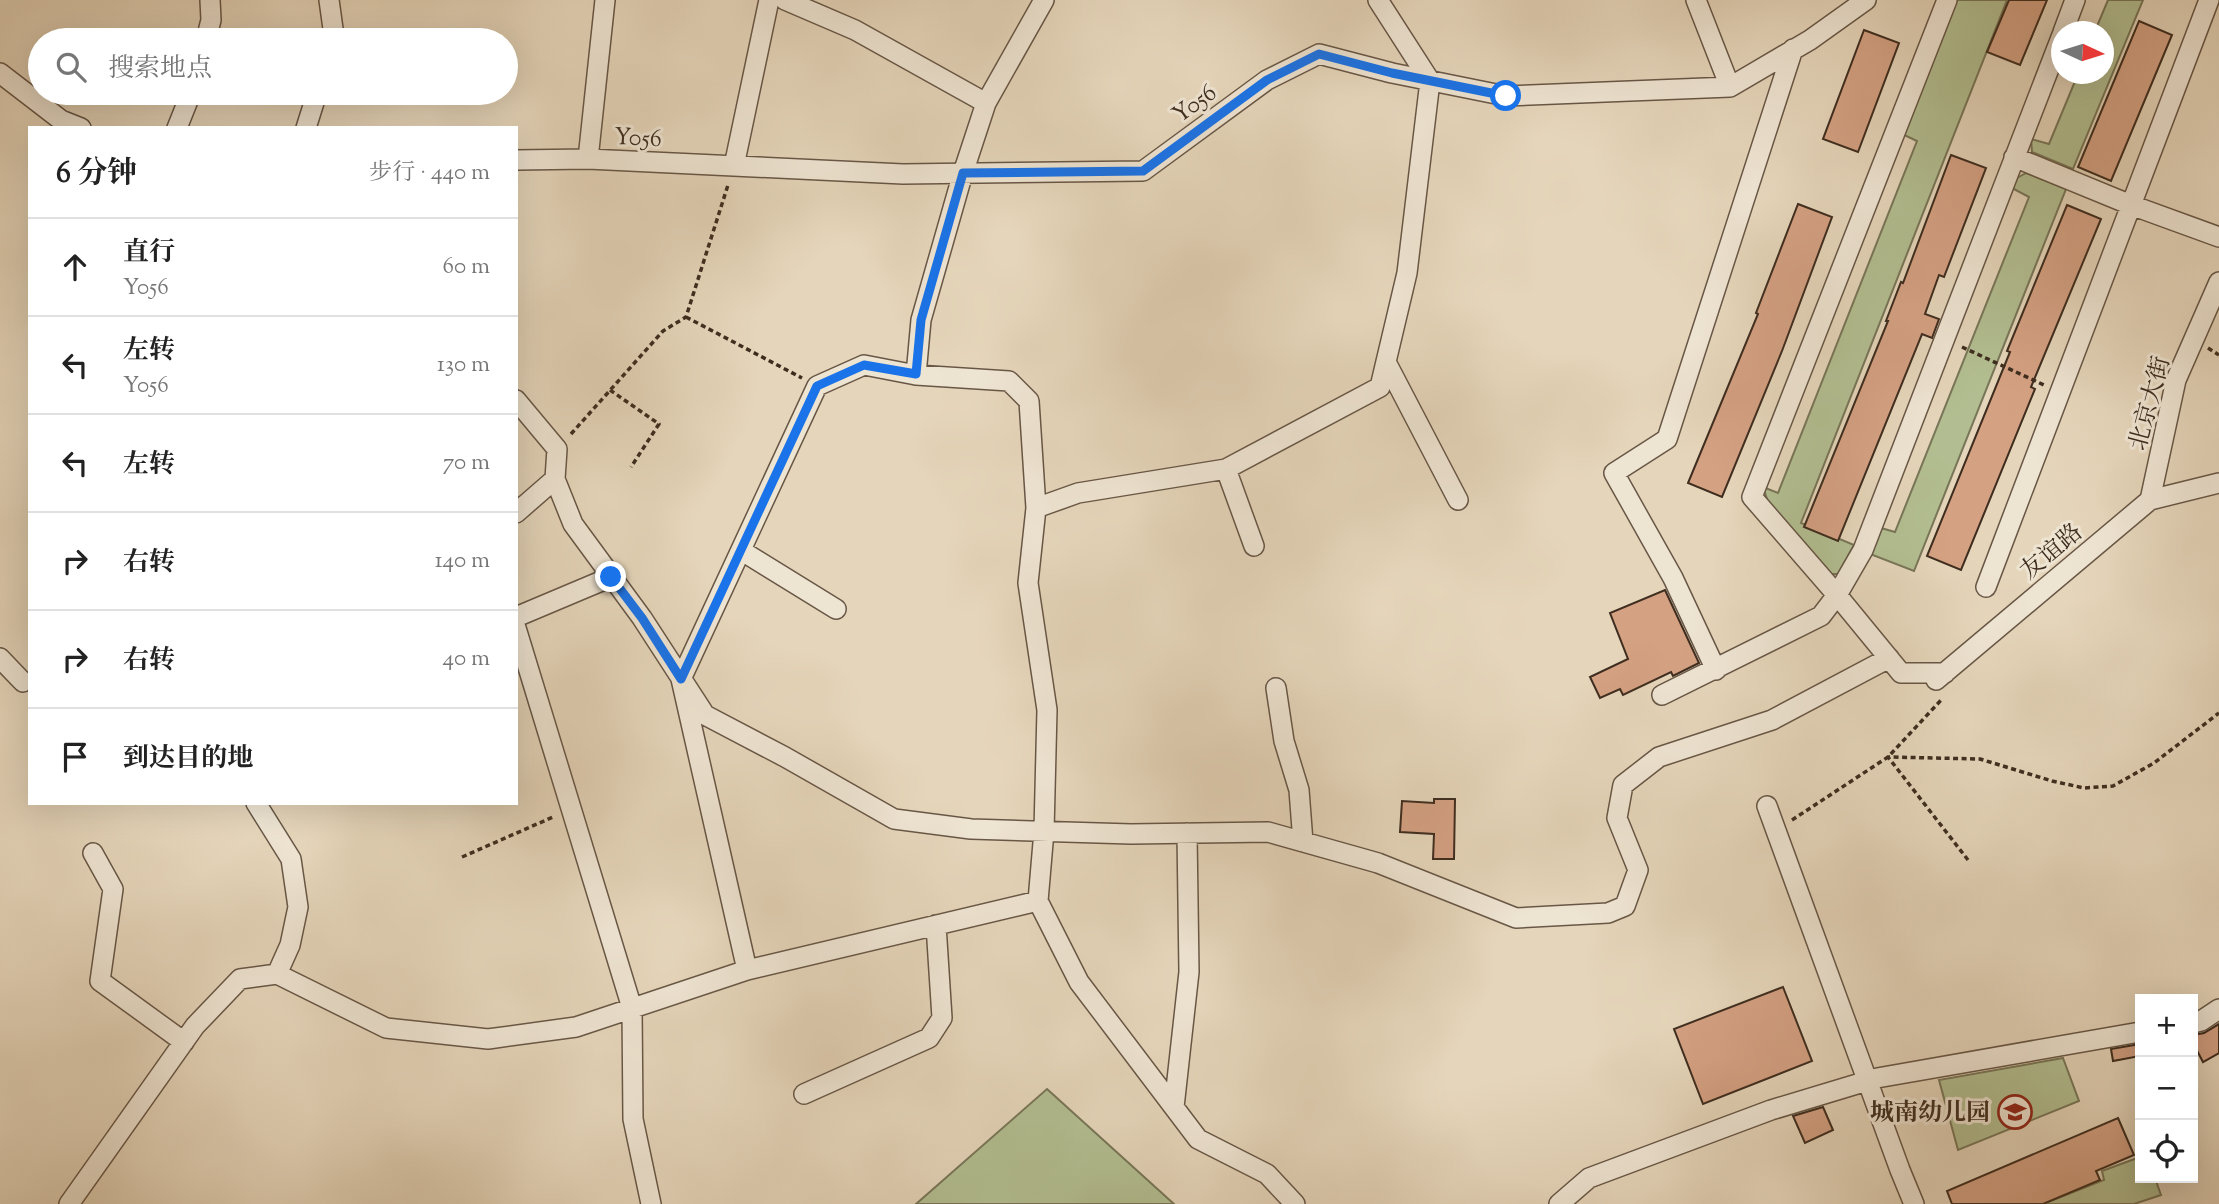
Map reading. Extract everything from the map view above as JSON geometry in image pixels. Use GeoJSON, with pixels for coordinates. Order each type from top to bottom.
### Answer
{"type":"FeatureCollection","features":[{"type":"Feature","properties":{"kind":"street"},"geometry":{"type":"LineString","coordinates":[[209,28],[210,0]]}},
{"type":"Feature","properties":{"kind":"street"},"geometry":{"type":"LineString","coordinates":[[329,0],[333,28]]}},
{"type":"Feature","properties":{"kind":"street"},"geometry":{"type":"LineString","coordinates":[[588,159],[605,0]]}},
{"type":"Feature","properties":{"kind":"street"},"geometry":{"type":"LineString","coordinates":[[734,166],[769,0]]}},
{"type":"Feature","properties":{"kind":"street"},"geometry":{"type":"LineString","coordinates":[[785,0],[855,30],[986,103]]}},
{"type":"Feature","properties":{"kind":"street"},"geometry":{"type":"LineString","coordinates":[[916,374],[921,320],[986,103],[1044,0]]}},
{"type":"Feature","properties":{"kind":"street"},"geometry":{"type":"LineString","coordinates":[[1036,508],[1078,494],[1226,469],[1380,387],[1407,273],[1430,81],[1378,0]]}},
{"type":"Feature","properties":{"kind":"street"},"geometry":{"type":"LineString","coordinates":[[1696,0],[1730,87]]}},
{"type":"Feature","properties":{"kind":"street","name":"Y056"},"geometry":{"type":"LineString","coordinates":[[518,160],[588,159],[903,174],[1143,171],[1267,80],[1319,54],[1392,73],[1506,96],[1730,87],[1867,0]]}},
{"type":"Feature","properties":{"kind":"street"},"geometry":{"type":"LineString","coordinates":[[1940,685],[1901,673],[1752,497],[1947,0]]}},
{"type":"Feature","properties":{"kind":"street"},"geometry":{"type":"LineString","coordinates":[[2067,21],[2075,0]]}},
{"type":"Feature","properties":{"kind":"street"},"geometry":{"type":"LineString","coordinates":[[1986,587],[2209,0]]}},
{"type":"Feature","properties":{"kind":"street"},"geometry":{"type":"LineString","coordinates":[[1716,670],[1673,578],[1614,473],[1667,439],[1793,49]]}},
{"type":"Feature","properties":{"kind":"street"},"geometry":{"type":"LineString","coordinates":[[1662,695],[1821,616],[1837,595],[1863,550],[2051,61]]}},
{"type":"Feature","properties":{"kind":"street"},"geometry":{"type":"LineString","coordinates":[[0,73],[28,95]]}},
{"type":"Feature","properties":{"kind":"street"},"geometry":{"type":"LineString","coordinates":[[42,105],[61,120],[76,126]]}},
{"type":"Feature","properties":{"kind":"street"},"geometry":{"type":"LineString","coordinates":[[178,126],[186,105]]}},
{"type":"Feature","properties":{"kind":"street"},"geometry":{"type":"LineString","coordinates":[[307,126],[313,105]]}},
{"type":"Feature","properties":{"kind":"street"},"geometry":{"type":"LineString","coordinates":[[2014,157],[2131,205],[2219,237]]}},
{"type":"Feature","properties":{"kind":"street","name":"北京大街"},"geometry":{"type":"LineString","coordinates":[[2150,500],[2176,380],[2219,282]]}},
{"type":"Feature","properties":{"kind":"street"},"geometry":{"type":"LineString","coordinates":[[1386,362],[1458,499]]}},
{"type":"Feature","properties":{"kind":"street"},"geometry":{"type":"LineString","coordinates":[[747,970],[681,679],[817,386],[864,365],[916,374],[1009,381],[1029,401],[1036,508],[1028,583],[1048,710],[1044,831],[1038,901],[1079,982],[1198,1139],[1266,1174],[1295,1204]]}},
{"type":"Feature","properties":{"kind":"street"},"geometry":{"type":"LineString","coordinates":[[518,402],[557,449],[555,480],[573,524],[642,618],[705,715],[785,757],[894,820],[971,829],[1131,834],[1268,832],[1378,863],[1516,918],[1608,913],[1625,906],[1638,870],[1616,818],[1623,785],[1659,757],[1772,720],[1889,658]]}},
{"type":"Feature","properties":{"kind":"street"},"geometry":{"type":"LineString","coordinates":[[1226,469],[1254,547]]}},
{"type":"Feature","properties":{"kind":"street"},"geometry":{"type":"LineString","coordinates":[[518,511],[555,480]]}},
{"type":"Feature","properties":{"kind":"street","name":"友谊路"},"geometry":{"type":"LineString","coordinates":[[1940,685],[2150,500],[2219,483]]}},
{"type":"Feature","properties":{"kind":"street"},"geometry":{"type":"LineString","coordinates":[[742,551],[836,609]]}},
{"type":"Feature","properties":{"kind":"street"},"geometry":{"type":"LineString","coordinates":[[518,616],[611,577]]}},
{"type":"Feature","properties":{"kind":"street"},"geometry":{"type":"LineString","coordinates":[[518,635],[632,1008],[633,1119],[651,1204]]}},
{"type":"Feature","properties":{"kind":"street"},"geometry":{"type":"LineString","coordinates":[[0,658],[23,682]]}},
{"type":"Feature","properties":{"kind":"street"},"geometry":{"type":"LineString","coordinates":[[1276,688],[1284,741],[1299,790],[1303,842]]}},
{"type":"Feature","properties":{"kind":"street"},"geometry":{"type":"LineString","coordinates":[[257,805],[291,859],[298,907],[290,945],[277,974]]}},
{"type":"Feature","properties":{"kind":"street"},"geometry":{"type":"LineString","coordinates":[[1767,806],[1914,1204]]}},
{"type":"Feature","properties":{"kind":"street"},"geometry":{"type":"LineString","coordinates":[[1174,1107],[1189,972],[1187,834]]}},
{"type":"Feature","properties":{"kind":"street"},"geometry":{"type":"LineString","coordinates":[[93,853],[113,890],[100,981],[184,1042]]}},
{"type":"Feature","properties":{"kind":"street"},"geometry":{"type":"LineString","coordinates":[[69,1204],[195,1026],[240,979],[277,974],[386,1028],[488,1039],[576,1027],[747,970],[1038,901]]}},
{"type":"Feature","properties":{"kind":"street"},"geometry":{"type":"LineString","coordinates":[[804,1094],[929,1038],[942,1017],[936,925]]}},
{"type":"Feature","properties":{"kind":"street"},"geometry":{"type":"LineString","coordinates":[[2198,1022],[2219,1009]]}},
{"type":"Feature","properties":{"kind":"street"},"geometry":{"type":"LineString","coordinates":[[1559,1204],[1589,1178],[1771,1110],[1877,1078],[2135,1033]]}},
{"type":"Feature","properties":{"kind":"path"},"geometry":{"type":"LineString","coordinates":[[557,449],[663,331],[686,317],[734,166]]}},
{"type":"Feature","properties":{"kind":"path"},"geometry":{"type":"LineString","coordinates":[[686,317],[817,386]]}},
{"type":"Feature","properties":{"kind":"path"},"geometry":{"type":"LineString","coordinates":[[1944,339],[2059,393]]}},
{"type":"Feature","properties":{"kind":"path"},"geometry":{"type":"LineString","coordinates":[[2207,347],[2219,355]]}},
{"type":"Feature","properties":{"kind":"path"},"geometry":{"type":"LineString","coordinates":[[610,390],[659,424],[631,467]]}},
{"type":"Feature","properties":{"kind":"path"},"geometry":{"type":"LineString","coordinates":[[1776,831],[1888,757],[1940,685]]}},
{"type":"Feature","properties":{"kind":"path"},"geometry":{"type":"LineString","coordinates":[[1888,757],[1980,759],[2084,788],[2113,786],[2154,763],[2219,713]]}},
{"type":"Feature","properties":{"kind":"path"},"geometry":{"type":"LineString","coordinates":[[1888,757],[1968,860]]}},
{"type":"Feature","properties":{"kind":"path"},"geometry":{"type":"LineString","coordinates":[[463,857],[571,809]]}},
{"type":"Feature","properties":{"kind":"green space"},"geometry":{"type":"Polygon","coordinates":[[[1952,0],[2007,0],[1801,523],[1854,545],[1838,574],[1829,574],[1769,505],[1763,487],[1778,493],[1917,141],[1900,133],[1952,0]]]}},
{"type":"Feature","properties":{"kind":"green space"},"geometry":{"type":"Polygon","coordinates":[[[2108,0],[2143,0],[2114,70],[2114,21],[2099,21],[2108,0]]]}},
{"type":"Feature","properties":{"kind":"green space"},"geometry":{"type":"Polygon","coordinates":[[[2074,84],[2108,84],[2073,169],[2032,152],[2031,139],[2049,144],[2074,84]]]}},
{"type":"Feature","properties":{"kind":"green space"},"geometry":{"type":"Polygon","coordinates":[[[2026,173],[2066,189],[1914,571],[1870,554],[1881,528],[1895,532],[2029,197],[2012,188],[2017,178],[2026,173]]]}},
{"type":"Feature","properties":{"kind":"green space"},"geometry":{"type":"Polygon","coordinates":[[[2063,1058],[2079,1101],[1958,1150],[1939,1080],[2063,1058]]]}},
{"type":"Feature","properties":{"kind":"green space"},"geometry":{"type":"Polygon","coordinates":[[[1047,1089],[1174,1204],[916,1204],[1047,1089]]]}},
{"type":"Feature","properties":{"kind":"green space"},"geometry":{"type":"Polygon","coordinates":[[[2135,1159],[2135,1183],[2157,1183],[2161,1195],[2134,1204],[2043,1204],[2104,1180],[2102,1171],[2135,1159]]]}},
{"type":"Feature","properties":{"kind":"building"},"geometry":{"type":"Polygon","coordinates":[[[2009,0],[2047,0],[2020,65],[1987,52],[2009,0]]]}},
{"type":"Feature","properties":{"kind":"building"},"geometry":{"type":"Polygon","coordinates":[[[2139,21],[2172,35],[2111,181],[2078,167],[2139,21]]]}},
{"type":"Feature","properties":{"kind":"building"},"geometry":{"type":"Polygon","coordinates":[[[1864,30],[1899,43],[1858,152],[1823,139],[1864,30]]]}},
{"type":"Feature","properties":{"kind":"building"},"geometry":{"type":"Polygon","coordinates":[[[1951,155],[1986,168],[1944,277],[1939,275],[1925,314],[1939,319],[1932,338],[1922,334],[1838,541],[1804,527],[1888,321],[1951,155]]]}},
{"type":"Feature","properties":{"kind":"building"},"geometry":{"type":"Polygon","coordinates":[[[1798,204],[1832,217],[1782,351],[1722,497],[1688,483],[1758,314],[1756,313],[1798,204]]]}},
{"type":"Feature","properties":{"kind":"building"},"geometry":{"type":"Polygon","coordinates":[[[2067,205],[2101,219],[2031,387],[2035,389],[1961,570],[1927,556],[2067,205]]]}},
{"type":"Feature","properties":{"kind":"building"},"geometry":{"type":"Polygon","coordinates":[[[1665,590],[1699,663],[1673,676],[1671,672],[1623,695],[1620,689],[1600,698],[1590,677],[1628,659],[1610,613],[1665,590]]]}},
{"type":"Feature","properties":{"kind":"building"},"geometry":{"type":"Polygon","coordinates":[[[1434,799],[1455,799],[1454,859],[1433,859],[1434,834],[1400,832],[1402,801],[1434,803],[1434,799]]]}},
{"type":"Feature","properties":{"kind":"building"},"geometry":{"type":"Polygon","coordinates":[[[1783,987],[1812,1061],[1703,1104],[1674,1029],[1783,987]]]}},
{"type":"Feature","properties":{"kind":"building"},"geometry":{"type":"Polygon","coordinates":[[[2219,1024],[2219,1053],[2203,1062],[2198,1052],[2198,1034],[2219,1024]]]}},
{"type":"Feature","properties":{"kind":"building"},"geometry":{"type":"Polygon","coordinates":[[[2135,1045],[2135,1057],[2113,1061],[2111,1049],[2135,1045]]]}},
{"type":"Feature","properties":{"kind":"building"},"geometry":{"type":"Polygon","coordinates":[[[1823,1107],[1833,1130],[1805,1143],[1793,1116],[1823,1107]]]}},
{"type":"Feature","properties":{"kind":"building"},"geometry":{"type":"Polygon","coordinates":[[[2118,1118],[2134,1155],[2096,1171],[2100,1180],[2043,1204],[1952,1204],[1947,1191],[2118,1118]]]}},
{"type":"Feature","properties":{"kind":"place","name":"城南幼儿园"},"geometry":{"type":"Point","coordinates":[2015,1112]}},
{"type":"Feature","properties":{"kind":"route"},"geometry":{"type":"LineString","coordinates":[[611,577],[642,618],[681,679],[817,386],[864,365],[916,374],[921,320],[963,173],[1143,171],[1267,80],[1319,54],[1392,73],[1506,96]]}}]}
